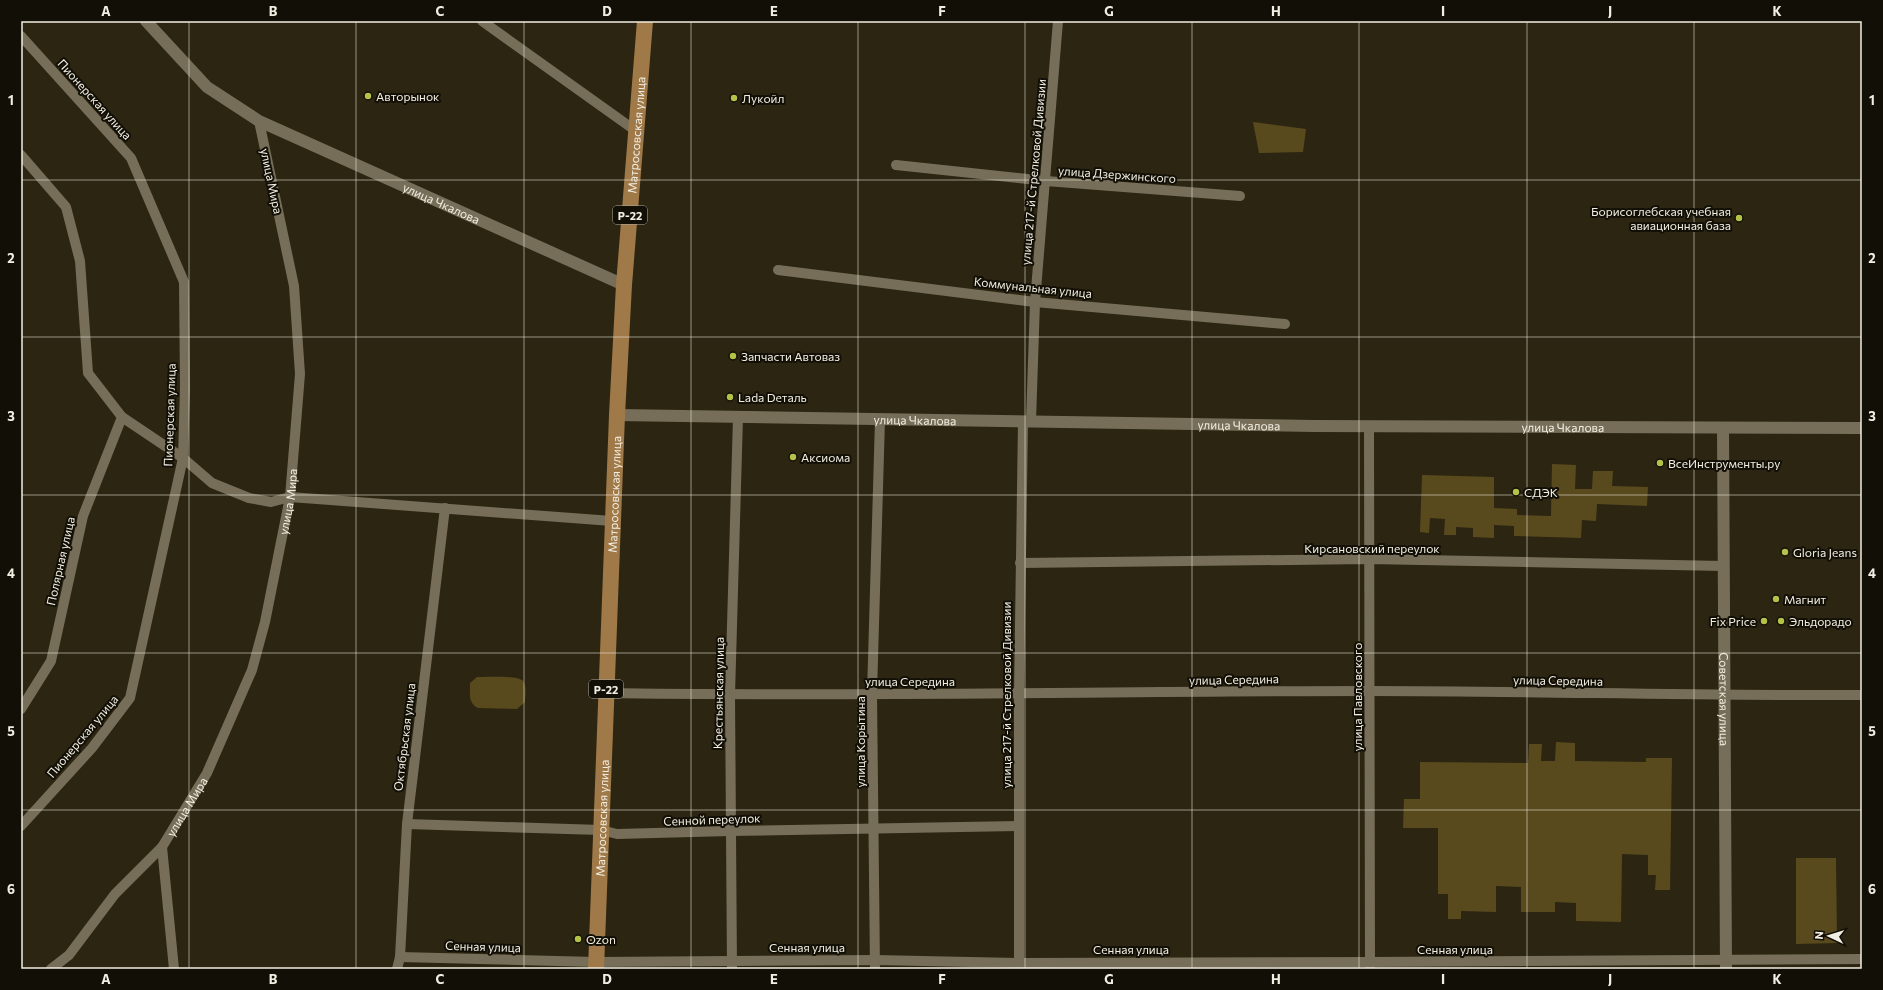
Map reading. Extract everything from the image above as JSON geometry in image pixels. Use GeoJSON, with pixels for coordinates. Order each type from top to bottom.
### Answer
{"type":"FeatureCollection","features":[{"type":"Feature","properties":{"kind":"highway","name":"Матросовская улица"},"geometry":{"type":"LineString","coordinates":[[596,966],[616,415],[624,285],[645,21]]}},
{"type":"Feature","properties":{"kind":"street"},"geometry":{"type":"LineString","coordinates":[[146,21],[207,86],[259,121]]}},
{"type":"Feature","properties":{"kind":"street"},"geometry":{"type":"LineString","coordinates":[[482,21],[636,131]]}},
{"type":"Feature","properties":{"kind":"street","name":"улица 217-й Стрелковой Дивизии"},"geometry":{"type":"LineString","coordinates":[[1019,966],[1020,563],[1027,421],[1058,21]]}},
{"type":"Feature","properties":{"kind":"street","name":"Пионерская улица"},"geometry":{"type":"LineString","coordinates":[[21,36],[131,158],[184,282],[185,388],[183,458],[130,698],[92,748],[21,826]]}},
{"type":"Feature","properties":{"kind":"street","name":"улица Чкалова"},"geometry":{"type":"LineString","coordinates":[[259,121],[624,285]]}},
{"type":"Feature","properties":{"kind":"street","name":"улица Мира"},"geometry":{"type":"LineString","coordinates":[[51,969],[69,955],[115,894],[162,847],[207,773],[252,670],[265,622],[290,497],[300,374],[294,286],[259,121]]}},
{"type":"Feature","properties":{"kind":"street"},"geometry":{"type":"LineString","coordinates":[[21,155],[66,207],[80,261],[88,373],[122,417],[183,458],[212,483],[249,498],[271,502],[290,497],[612,521]]}},
{"type":"Feature","properties":{"kind":"street","name":"улица Дзержинского"},"geometry":{"type":"LineString","coordinates":[[896,165],[1046,181],[1240,196]]}},
{"type":"Feature","properties":{"kind":"street","name":"Коммунальная улица"},"geometry":{"type":"LineString","coordinates":[[778,270],[1036,302],[1285,324]]}},
{"type":"Feature","properties":{"kind":"street","name":"улица Чкалова"},"geometry":{"type":"LineString","coordinates":[[616,415],[1369,426],[1862,428]]}},
{"type":"Feature","properties":{"kind":"street","name":"Полярная улица"},"geometry":{"type":"LineString","coordinates":[[21,709],[50,662],[83,516],[122,417]]}},
{"type":"Feature","properties":{"kind":"street","name":"Крестьянская улица"},"geometry":{"type":"LineString","coordinates":[[732,965],[730,695],[738,417]]}},
{"type":"Feature","properties":{"kind":"street","name":"улица Корытина"},"geometry":{"type":"LineString","coordinates":[[875,964],[872,693],[880,420]]}},
{"type":"Feature","properties":{"kind":"street","name":"улица Павловского"},"geometry":{"type":"LineString","coordinates":[[1369,426],[1371,691],[1370,966]]}},
{"type":"Feature","properties":{"kind":"street","name":"Советская улица"},"geometry":{"type":"LineString","coordinates":[[1723,428],[1726,964]]}},
{"type":"Feature","properties":{"kind":"street","name":"Октябрьская улица"},"geometry":{"type":"LineString","coordinates":[[397,969],[400,956],[407,824],[445,508]]}},
{"type":"Feature","properties":{"kind":"street","name":"Кирсановский переулок"},"geometry":{"type":"LineString","coordinates":[[1020,563],[1369,560],[1723,566]]}},
{"type":"Feature","properties":{"kind":"street","name":"улица Середина"},"geometry":{"type":"LineString","coordinates":[[606,693],[730,695],[1371,691],[1724,696],[1862,695]]}},
{"type":"Feature","properties":{"kind":"street","name":"Сенной переулок"},"geometry":{"type":"LineString","coordinates":[[407,824],[601,830],[617,834],[1019,826]]}},
{"type":"Feature","properties":{"kind":"street"},"geometry":{"type":"LineString","coordinates":[[162,847],[174,969]]}},
{"type":"Feature","properties":{"kind":"street","name":"Сенная улица"},"geometry":{"type":"LineString","coordinates":[[400,956],[596,966],[875,964],[1019,966],[1370,966],[1726,964],[1862,959]]}},
{"type":"Feature","properties":{"kind":"shaded area"},"geometry":{"type":"Polygon","coordinates":[[[1253,122],[1306,129],[1303,152],[1259,153],[1253,122]]]}},
{"type":"Feature","properties":{"kind":"shaded area"},"geometry":{"type":"Polygon","coordinates":[[[1552,464],[1576,465],[1575,489],[1592,489],[1593,471],[1613,471],[1612,486],[1648,487],[1647,506],[1597,504],[1596,521],[1582,520],[1581,538],[1514,536],[1514,526],[1494,525],[1494,538],[1473,537],[1473,528],[1456,527],[1456,535],[1444,535],[1445,519],[1430,518],[1429,533],[1420,532],[1422,475],[1494,477],[1494,508],[1517,509],[1517,515],[1551,516],[1552,464]]]}},
{"type":"Feature","properties":{"kind":"shaded area"},"geometry":{"type":"Polygon","coordinates":[[[477,677],[508,677],[520,679],[523,681],[525,686],[525,702],[517,709],[478,708],[471,701],[470,694],[470,683],[477,677]]]}},
{"type":"Feature","properties":{"kind":"shaded area"},"geometry":{"type":"Polygon","coordinates":[[[1556,742],[1575,743],[1575,761],[1646,762],[1646,758],[1672,758],[1670,890],[1655,890],[1656,875],[1648,875],[1648,855],[1622,854],[1621,922],[1576,921],[1576,903],[1555,902],[1555,912],[1521,912],[1521,887],[1496,886],[1496,912],[1461,911],[1461,919],[1448,919],[1448,894],[1438,894],[1438,828],[1403,828],[1404,799],[1420,799],[1420,762],[1528,763],[1529,744],[1542,744],[1541,761],[1555,761],[1556,742]]]}},
{"type":"Feature","properties":{"kind":"shaded area"},"geometry":{"type":"Polygon","coordinates":[[[1796,858],[1836,858],[1837,943],[1796,944],[1796,858]]]}},
{"type":"Feature","properties":{"kind":"place","name":"Авторынок"},"geometry":{"type":"Point","coordinates":[368,96]}},
{"type":"Feature","properties":{"kind":"place","name":"Лукойл"},"geometry":{"type":"Point","coordinates":[734,98]}},
{"type":"Feature","properties":{"kind":"place","name":"Борисоглебская учебная авиационная база"},"geometry":{"type":"Point","coordinates":[1739,218]}},
{"type":"Feature","properties":{"kind":"place","name":"Запчасти Автоваз"},"geometry":{"type":"Point","coordinates":[733,356]}},
{"type":"Feature","properties":{"kind":"place","name":"Lada Dеталь"},"geometry":{"type":"Point","coordinates":[730,397]}},
{"type":"Feature","properties":{"kind":"place","name":"Аксиома"},"geometry":{"type":"Point","coordinates":[793,457]}},
{"type":"Feature","properties":{"kind":"place","name":"ВсеИнструменты.ру"},"geometry":{"type":"Point","coordinates":[1660,463]}},
{"type":"Feature","properties":{"kind":"place","name":"СДЭК"},"geometry":{"type":"Point","coordinates":[1516,492]}},
{"type":"Feature","properties":{"kind":"place","name":"Gloria Jeans"},"geometry":{"type":"Point","coordinates":[1785,552]}},
{"type":"Feature","properties":{"kind":"place","name":"Магнит"},"geometry":{"type":"Point","coordinates":[1776,599]}},
{"type":"Feature","properties":{"kind":"place","name":"Fix Price"},"geometry":{"type":"Point","coordinates":[1764,621]}},
{"type":"Feature","properties":{"kind":"place","name":"Эльдорадо"},"geometry":{"type":"Point","coordinates":[1781,621]}},
{"type":"Feature","properties":{"kind":"place","name":"Ozon"},"geometry":{"type":"Point","coordinates":[578,939]}}]}
